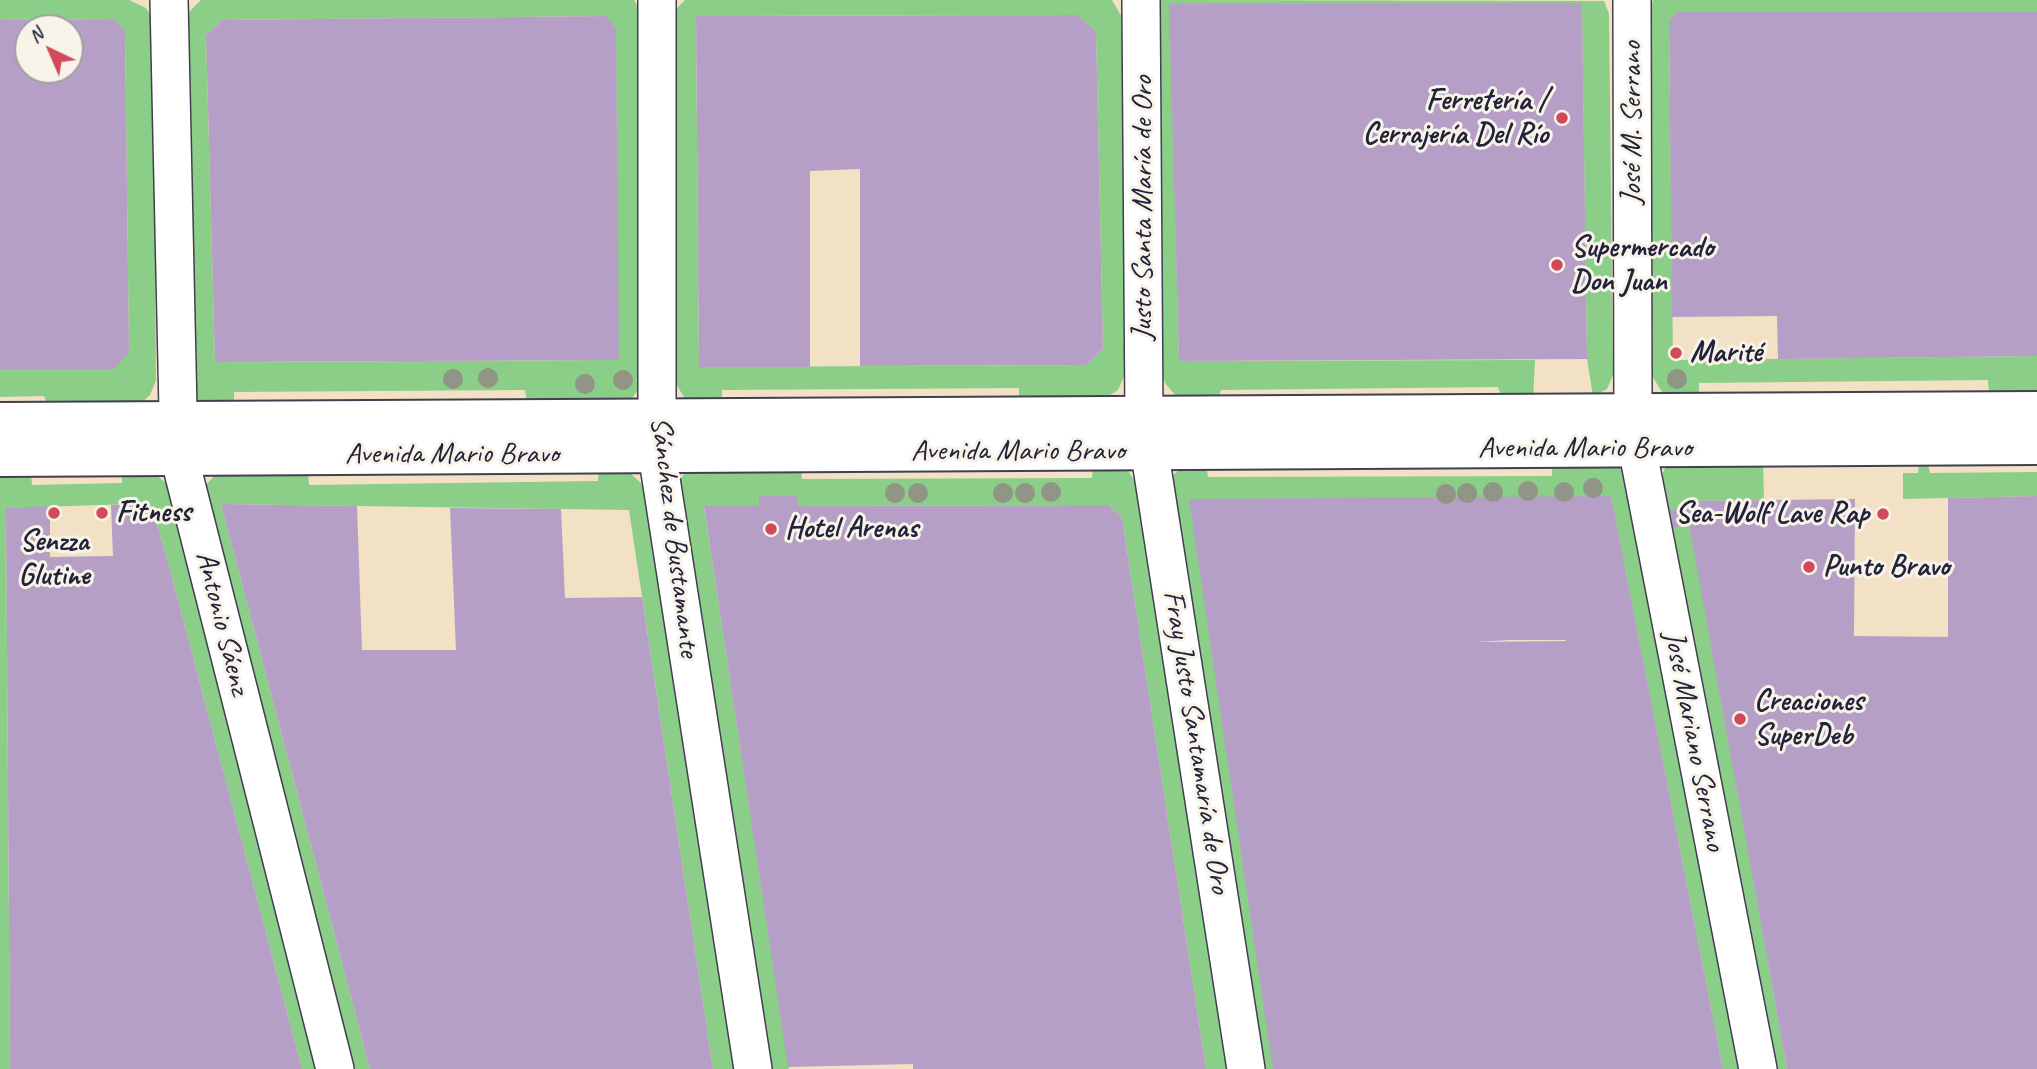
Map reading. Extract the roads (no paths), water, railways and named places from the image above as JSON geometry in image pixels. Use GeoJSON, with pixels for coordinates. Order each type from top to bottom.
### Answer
{"type":"FeatureCollection","features":[{"type":"Feature","properties":{"kind":"main road","name":"Avenida Mario Bravo"},"geometry":{"type":"LineString","coordinates":[[0,422],[178,438],[657,436],[1635,430],[2037,411]]}},
{"type":"Feature","properties":{"kind":"main road","name":"Avenida Mario Bravo"},"geometry":{"type":"LineString","coordinates":[[1635,430],[2037,445]]}},
{"type":"Feature","properties":{"kind":"main road","name":"Avenida Mario Bravo"},"geometry":{"type":"LineString","coordinates":[[0,457],[178,438]]}},
{"type":"Feature","properties":{"kind":"street","name":"Antonio Sáenz"},"geometry":{"type":"LineString","coordinates":[[169,0],[178,438],[335,1069]]}},
{"type":"Feature","properties":{"kind":"street","name":"Sánchez de Bustamante"},"geometry":{"type":"LineString","coordinates":[[657,0],[657,436],[753,1069]]}},
{"type":"Feature","properties":{"kind":"street","name":"Justo Santa María de Oro"},"geometry":{"type":"LineString","coordinates":[[1142,0],[1147,433]]}},
{"type":"Feature","properties":{"kind":"street","name":"José M. Serrano"},"geometry":{"type":"LineString","coordinates":[[1632,0],[1635,430]]}},
{"type":"Feature","properties":{"kind":"street","name":"José Mariano Serrano"},"geometry":{"type":"LineString","coordinates":[[1635,430],[1758,1069]]}},
{"type":"Feature","properties":{"kind":"street","name":"Fray Justo Santamaría de Oro"},"geometry":{"type":"LineString","coordinates":[[1147,433],[1246,1069]]}},
{"type":"Feature","properties":{"kind":"place","name":"Ferretería / Cerrajería Del Río"},"geometry":{"type":"Point","coordinates":[1562,118]}},
{"type":"Feature","properties":{"kind":"place","name":"Supermercado Don Juan"},"geometry":{"type":"Point","coordinates":[1557,265]}},
{"type":"Feature","properties":{"kind":"place","name":"Marité"},"geometry":{"type":"Point","coordinates":[1676,353]}},
{"type":"Feature","properties":{"kind":"place","name":"Senzza Glutine"},"geometry":{"type":"Point","coordinates":[54,513]}},
{"type":"Feature","properties":{"kind":"place","name":"Fitness"},"geometry":{"type":"Point","coordinates":[102,513]}},
{"type":"Feature","properties":{"kind":"place","name":"Sea-Wolf Lave Rap"},"geometry":{"type":"Point","coordinates":[1883,514]}},
{"type":"Feature","properties":{"kind":"place","name":"Hotel Arenas"},"geometry":{"type":"Point","coordinates":[771,529]}},
{"type":"Feature","properties":{"kind":"place","name":"Punto Bravo"},"geometry":{"type":"Point","coordinates":[1809,567]}},
{"type":"Feature","properties":{"kind":"place","name":"Creaciones SuperDeb"},"geometry":{"type":"Point","coordinates":[1740,719]}}]}
